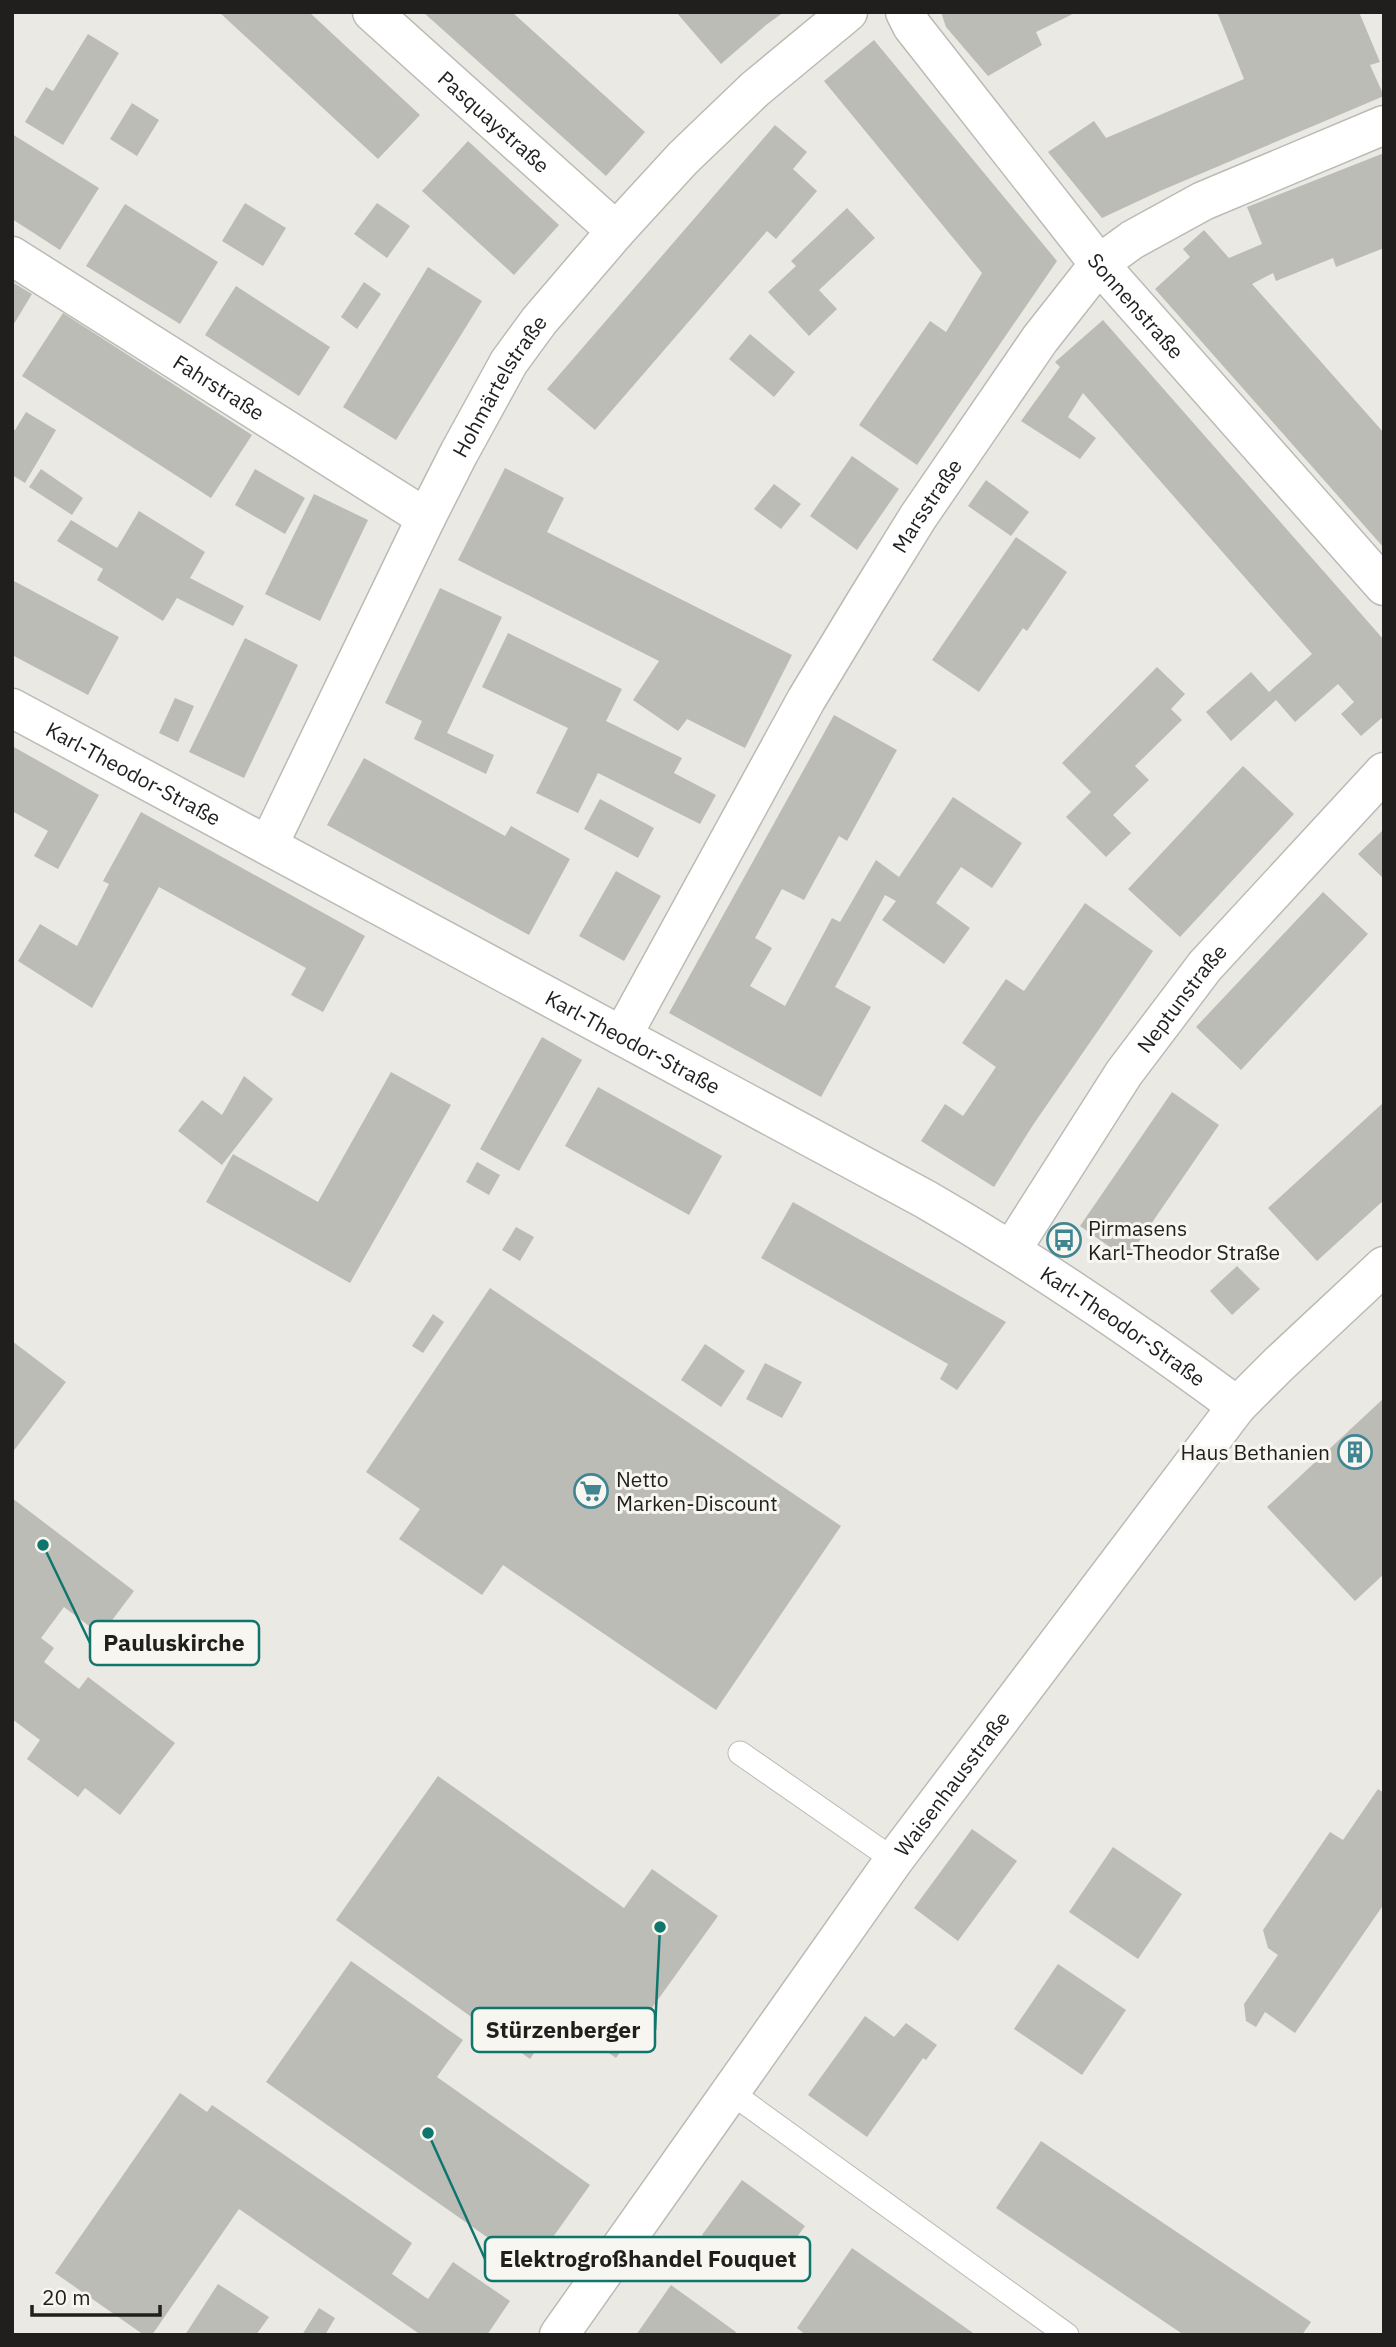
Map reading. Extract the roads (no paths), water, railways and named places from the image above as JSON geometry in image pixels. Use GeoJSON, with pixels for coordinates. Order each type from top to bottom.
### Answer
{"type":"FeatureCollection","features":[{"type":"Feature","properties":{"kind":"street","name":"Pasquaystraße"},"geometry":{"type":"LineString","coordinates":[[372,12],[616,231]]}},
{"type":"Feature","properties":{"kind":"street","name":"Hohmärtelstraße"},"geometry":{"type":"LineString","coordinates":[[269,844],[426,518],[509,362],[539,321],[683,158],[737,106],[848,12]]}},
{"type":"Feature","properties":{"kind":"street","name":"Sonnenstraße"},"geometry":{"type":"LineString","coordinates":[[905,12],[912,26],[1099,264],[1384,586]]}},
{"type":"Feature","properties":{"kind":"street","name":"Marsstraße"},"geometry":{"type":"LineString","coordinates":[[622,1036],[806,700],[872,590],[918,517],[1040,339],[1099,264],[1132,240],[1203,201],[1384,125]]}},
{"type":"Feature","properties":{"kind":"street","name":"Fahrstraße"},"geometry":{"type":"LineString","coordinates":[[12,256],[426,518]]}},
{"type":"Feature","properties":{"kind":"street","name":"Karl-Theodor-Straße"},"geometry":{"type":"LineString","coordinates":[[12,708],[925,1199],[1012,1249],[1160,1349],[1237,1406]]}},
{"type":"Feature","properties":{"kind":"street","name":"Neptunstraße"},"geometry":{"type":"LineString","coordinates":[[1012,1249],[1066,1160],[1124,1073],[1205,966],[1384,772]]}},
{"type":"Feature","properties":{"kind":"street","name":"Waisenhausstraße"},"geometry":{"type":"LineString","coordinates":[[559,2335],[894,1860],[1237,1406],[1384,1266]]}},
{"type":"Feature","properties":{"kind":"lane"},"geometry":{"type":"LineString","coordinates":[[740,1753],[894,1860]]}},
{"type":"Feature","properties":{"kind":"lane"},"geometry":{"type":"LineString","coordinates":[[729,2091],[1067,2335]]}},
{"type":"Feature","properties":{"kind":"place","name":"Pirmasens Karl-Theodor Straße"},"geometry":{"type":"Point","coordinates":[1064,1240]}},
{"type":"Feature","properties":{"kind":"place","name":"Haus Bethanien"},"geometry":{"type":"Point","coordinates":[1355,1452]}},
{"type":"Feature","properties":{"kind":"place","name":"Netto Marken-Discount"},"geometry":{"type":"Point","coordinates":[591,1491]}},
{"type":"Feature","properties":{"kind":"place","name":"Pauluskirche"},"geometry":{"type":"Point","coordinates":[43,1545]}},
{"type":"Feature","properties":{"kind":"place","name":"Stürzenberger"},"geometry":{"type":"Point","coordinates":[660,1927]}},
{"type":"Feature","properties":{"kind":"place","name":"Elektrogroßhandel Fouquet"},"geometry":{"type":"Point","coordinates":[428,2133]}}]}
